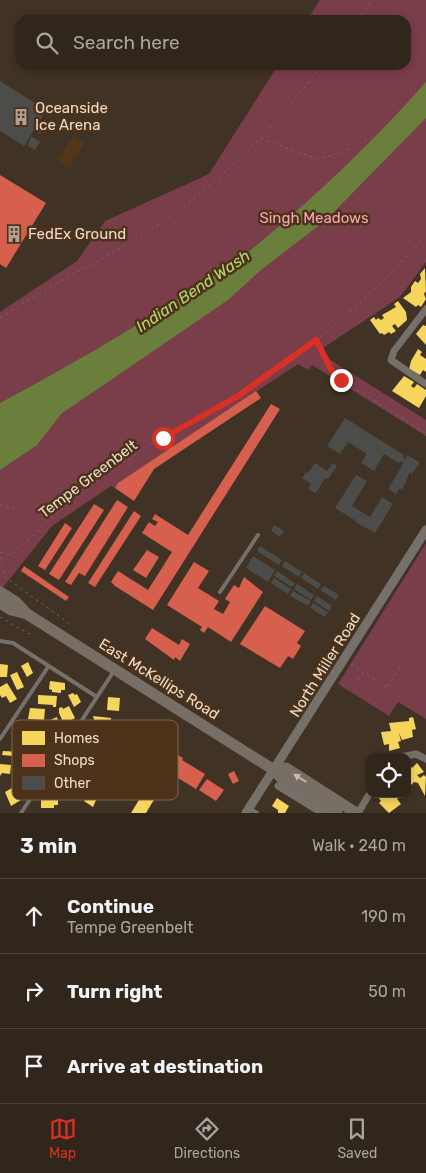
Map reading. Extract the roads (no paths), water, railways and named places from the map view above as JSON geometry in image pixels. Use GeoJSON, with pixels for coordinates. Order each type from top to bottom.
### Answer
{"type":"FeatureCollection","features":[{"type":"Feature","properties":{"kind":"main road","name":"East McKellips Road"},"geometry":{"type":"LineString","coordinates":[[0,592],[16,602],[27,614],[274,770],[280,777],[337,813]]}},
{"type":"Feature","properties":{"kind":"main road","name":"East McKellips Road"},"geometry":{"type":"LineString","coordinates":[[0,603],[11,610],[27,614]]}},
{"type":"Feature","properties":{"kind":"main road","name":"East McKellips Road"},"geometry":{"type":"LineString","coordinates":[[274,770],[286,768],[357,813]]}},
{"type":"Feature","properties":{"kind":"street"},"geometry":{"type":"LineString","coordinates":[[426,309],[394,351],[390,360],[426,384]]}},
{"type":"Feature","properties":{"kind":"street","name":"North Miller Road"},"geometry":{"type":"LineString","coordinates":[[250,811],[426,530]]}},
{"type":"Feature","properties":{"kind":"street"},"geometry":{"type":"LineString","coordinates":[[411,755],[416,754],[426,759]]}},
{"type":"Feature","properties":{"kind":"street"},"geometry":{"type":"LineString","coordinates":[[278,786],[322,813]]}},
{"type":"Feature","properties":{"kind":"street"},"geometry":{"type":"LineString","coordinates":[[357,813],[367,798]]}},
{"type":"Feature","properties":{"kind":"lane"},"geometry":{"type":"LineString","coordinates":[[220,592],[258,535]]}},
{"type":"Feature","properties":{"kind":"lane"},"geometry":{"type":"LineString","coordinates":[[0,641],[13,643],[97,697]]}},
{"type":"Feature","properties":{"kind":"lane"},"geometry":{"type":"LineString","coordinates":[[13,720],[48,667]]}},
{"type":"Feature","properties":{"kind":"lane"},"geometry":{"type":"LineString","coordinates":[[82,720],[115,669]]}},
{"type":"Feature","properties":{"kind":"lane"},"geometry":{"type":"LineString","coordinates":[[0,739],[12,721]]}},
{"type":"Feature","properties":{"kind":"lane"},"geometry":{"type":"LineString","coordinates":[[21,813],[30,800]]}},
{"type":"Feature","properties":{"kind":"water","name":"Indian Bend Wash"},"geometry":{"type":"Polygon","coordinates":[[[426,82],[426,118],[326,220],[261,270],[228,300],[61,414],[37,445],[0,470],[0,403],[75,362],[231,265],[274,231],[342,169],[426,82]]]}},
{"type":"Feature","properties":{"kind":"place","name":"Oceanside Ice Arena"},"geometry":{"type":"Point","coordinates":[21,117]}},
{"type":"Feature","properties":{"kind":"place","name":"FedEx Ground"},"geometry":{"type":"Point","coordinates":[14,234]}},
{"type":"Feature","properties":{"kind":"park label","name":"Singh Meadows"},"geometry":{"type":"Point","coordinates":[314,218]}}]}
